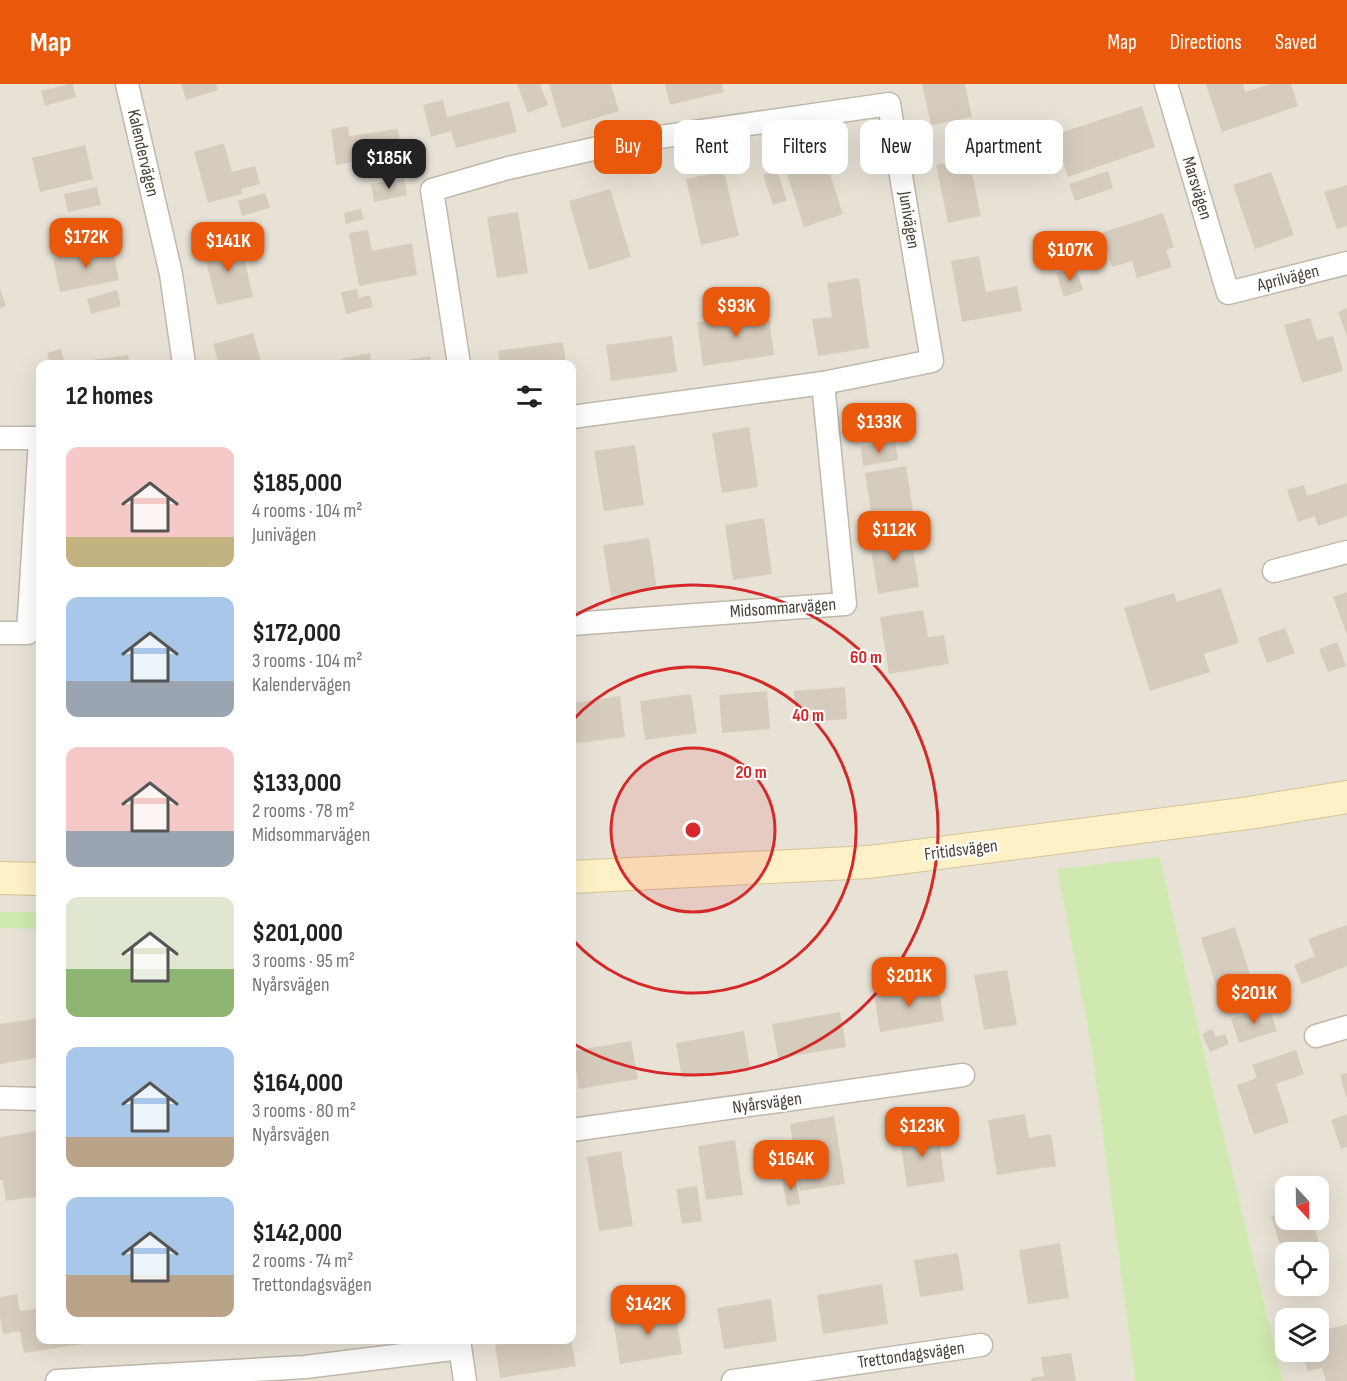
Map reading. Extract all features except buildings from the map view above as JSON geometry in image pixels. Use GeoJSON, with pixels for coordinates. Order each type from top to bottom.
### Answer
{"type":"FeatureCollection","features":[{"type":"Feature","properties":{"kind":"street","name":"Kalendervägen"},"geometry":{"type":"LineString","coordinates":[[128,84],[171,274],[183,360]]}},
{"type":"Feature","properties":{"kind":"street","name":"Marsvägen"},"geometry":{"type":"LineString","coordinates":[[1166,84],[1228,293]]}},
{"type":"Feature","properties":{"kind":"street","name":"Junivägen"},"geometry":{"type":"LineString","coordinates":[[458,360],[432,190],[508,168],[624,142],[889,104],[932,361],[823,383],[576,416]]}},
{"type":"Feature","properties":{"kind":"street","name":"Aprilvägen"},"geometry":{"type":"LineString","coordinates":[[1228,293],[1347,263]]}},
{"type":"Feature","properties":{"kind":"street","name":"Midsommarvägen"},"geometry":{"type":"LineString","coordinates":[[576,624],[845,604],[823,383]]}},
{"type":"Feature","properties":{"kind":"street"},"geometry":{"type":"LineString","coordinates":[[0,438],[36,439]]}},
{"type":"Feature","properties":{"kind":"street"},"geometry":{"type":"LineString","coordinates":[[0,633],[28,633],[36,504]]}},
{"type":"Feature","properties":{"kind":"street"},"geometry":{"type":"LineString","coordinates":[[1274,571],[1347,552]]}},
{"type":"Feature","properties":{"kind":"street","name":"Fritidsvägen"},"geometry":{"type":"LineString","coordinates":[[576,877],[869,862],[1249,813],[1347,797]]}},
{"type":"Feature","properties":{"kind":"street"},"geometry":{"type":"LineString","coordinates":[[0,878],[36,879]]}},
{"type":"Feature","properties":{"kind":"street"},"geometry":{"type":"LineString","coordinates":[[1316,1036],[1347,1027]]}},
{"type":"Feature","properties":{"kind":"street","name":"Nyårsvägen"},"geometry":{"type":"LineString","coordinates":[[576,1129],[963,1075]]}},
{"type":"Feature","properties":{"kind":"street"},"geometry":{"type":"LineString","coordinates":[[0,1098],[36,1099]]}},
{"type":"Feature","properties":{"kind":"street"},"geometry":{"type":"LineString","coordinates":[[57,1381],[305,1367],[459,1344],[465,1381]]}},
{"type":"Feature","properties":{"kind":"street","name":"Trettondagsvägen"},"geometry":{"type":"LineString","coordinates":[[733,1381],[981,1345]]}},
{"type":"Feature","properties":{"kind":"shaded area"},"geometry":{"type":"Polygon","coordinates":[[[0,84],[1347,84],[1347,1381],[1283,1381],[1278,1362],[1329,1362],[1329,1308],[1275,1308],[1275,1348],[1206,1062],[1160,858],[1057,869],[1091,1045],[1135,1381],[0,1381],[0,84]]]}},
{"type":"Feature","properties":{"kind":"green space"},"geometry":{"type":"Polygon","coordinates":[[[1160,857],[1206,1062],[1275,1348],[1275,1362],[1278,1362],[1283,1381],[1135,1381],[1091,1045],[1057,869],[1160,857]]]}},
{"type":"Feature","properties":{"kind":"green space"},"geometry":{"type":"Polygon","coordinates":[[[0,912],[36,912],[36,929],[0,928],[0,912]]]}}]}
